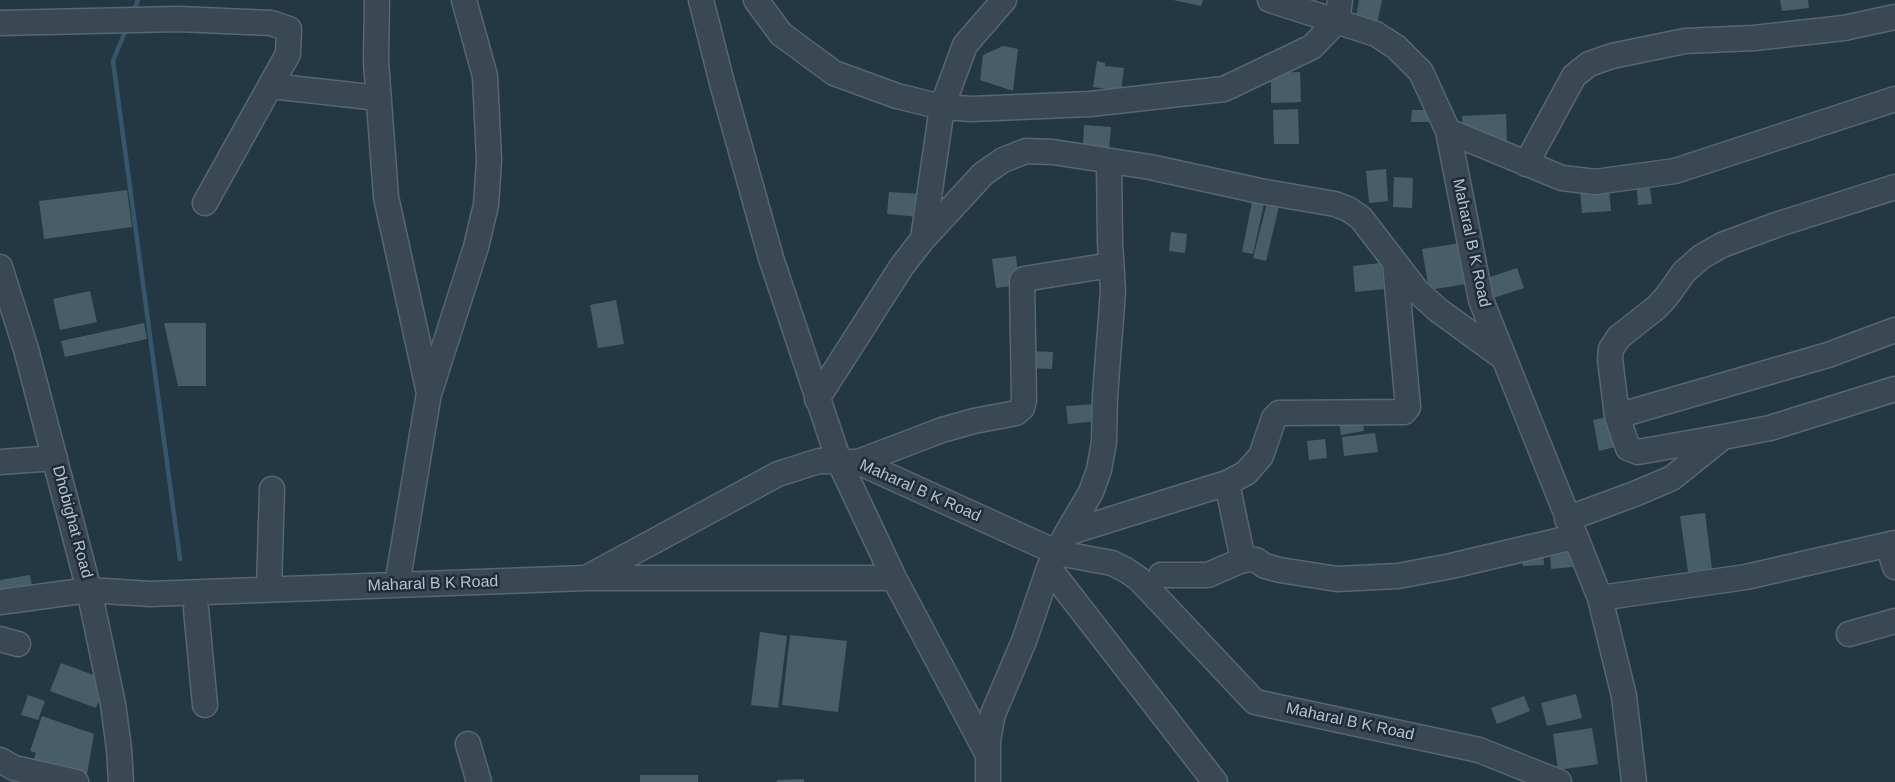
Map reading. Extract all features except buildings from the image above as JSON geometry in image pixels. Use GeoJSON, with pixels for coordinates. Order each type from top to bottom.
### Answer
{"type":"FeatureCollection","features":[{"type":"Feature","properties":{"kind":"street"},"geometry":{"type":"LineString","coordinates":[[377,0],[376,62],[386,197],[429,393]]}},
{"type":"Feature","properties":{"kind":"street"},"geometry":{"type":"LineString","coordinates":[[397,585],[429,393],[476,247],[486,205],[489,160],[485,76],[464,0]]}},
{"type":"Feature","properties":{"kind":"street"},"geometry":{"type":"LineString","coordinates":[[701,0],[771,258],[817,399],[848,461],[894,578],[988,755]]}},
{"type":"Feature","properties":{"kind":"street"},"geometry":{"type":"LineString","coordinates":[[756,0],[781,34],[834,73],[897,96],[942,107],[972,109],[1090,104],[1224,89],[1312,47],[1338,10]]}},
{"type":"Feature","properties":{"kind":"street"},"geometry":{"type":"LineString","coordinates":[[923,239],[942,107],[965,45],[1004,0]]}},
{"type":"Feature","properties":{"kind":"street","name":"Maharal B K Road"},"geometry":{"type":"LineString","coordinates":[[1270,0],[1338,10],[1396,47],[1421,72],[1448,131],[1481,300],[1600,598],[1624,696],[1634,782]]}},
{"type":"Feature","properties":{"kind":"street"},"geometry":{"type":"LineString","coordinates":[[0,23],[178,19],[271,23],[289,29],[288,54],[205,203]]}},
{"type":"Feature","properties":{"kind":"street"},"geometry":{"type":"LineString","coordinates":[[1526,164],[1574,76],[1589,64],[1612,56],[1685,41],[1754,38],[1893,23]]}},
{"type":"Feature","properties":{"kind":"street"},"geometry":{"type":"LineString","coordinates":[[271,86],[379,98]]}},
{"type":"Feature","properties":{"kind":"street"},"geometry":{"type":"LineString","coordinates":[[1448,131],[1562,178],[1595,182],[1675,171],[1895,99]]}},
{"type":"Feature","properties":{"kind":"street"},"geometry":{"type":"LineString","coordinates":[[817,399],[923,239],[983,174],[1003,160],[1026,151],[1053,152],[1109,161],[1335,204],[1348,209],[1361,218],[1417,291],[1438,310],[1504,358]]}},
{"type":"Feature","properties":{"kind":"street"},"geometry":{"type":"LineString","coordinates":[[988,782],[988,740],[993,714],[1058,551],[1091,492],[1099,470],[1104,442],[1113,291],[1109,161]]}},
{"type":"Feature","properties":{"kind":"street"},"geometry":{"type":"LineString","coordinates":[[1895,187],[1776,225],[1722,245],[1701,257],[1684,272],[1667,296],[1619,337],[1611,349],[1610,359],[1617,416],[1629,448],[1638,452],[1770,428],[1895,389]]}},
{"type":"Feature","properties":{"kind":"street"},"geometry":{"type":"LineString","coordinates":[[1058,551],[1227,483],[1246,473],[1261,456],[1274,418],[1279,413],[1398,413],[1406,410],[1408,407],[1395,263]]}},
{"type":"Feature","properties":{"kind":"street"},"geometry":{"type":"LineString","coordinates":[[848,461],[942,430],[1016,413],[1022,408],[1024,400],[1022,281],[1111,265]]}},
{"type":"Feature","properties":{"kind":"street","name":"Dhobighat Road"},"geometry":{"type":"LineString","coordinates":[[0,267],[26,349],[89,590],[112,704],[121,782]]}},
{"type":"Feature","properties":{"kind":"street"},"geometry":{"type":"LineString","coordinates":[[1617,416],[1828,355],[1895,330]]}},
{"type":"Feature","properties":{"kind":"street"},"geometry":{"type":"LineString","coordinates":[[1161,574],[1208,575],[1244,560],[1256,560],[1265,566],[1280,570],[1337,579],[1398,576],[1451,566],[1571,528],[1672,478],[1723,437]]}},
{"type":"Feature","properties":{"kind":"street"},"geometry":{"type":"LineString","coordinates":[[0,462],[55,458]]}},
{"type":"Feature","properties":{"kind":"street","name":"Maharal B K Road"},"geometry":{"type":"LineString","coordinates":[[0,602],[89,590],[150,594],[586,578],[778,474],[819,462],[848,461],[1058,551],[1112,563],[1139,579],[1255,702],[1479,750],[1559,782]]}},
{"type":"Feature","properties":{"kind":"street"},"geometry":{"type":"LineString","coordinates":[[1227,483],[1244,560]]}},
{"type":"Feature","properties":{"kind":"street"},"geometry":{"type":"LineString","coordinates":[[270,590],[272,489]]}},
{"type":"Feature","properties":{"kind":"street"},"geometry":{"type":"LineString","coordinates":[[1058,551],[1215,782]]}},
{"type":"Feature","properties":{"kind":"street"},"geometry":{"type":"LineString","coordinates":[[1600,598],[1746,577],[1893,552]]}},
{"type":"Feature","properties":{"kind":"street"},"geometry":{"type":"LineString","coordinates":[[586,578],[894,578]]}},
{"type":"Feature","properties":{"kind":"street"},"geometry":{"type":"LineString","coordinates":[[196,609],[205,705]]}},
{"type":"Feature","properties":{"kind":"street"},"geometry":{"type":"LineString","coordinates":[[1849,634],[1895,621]]}},
{"type":"Feature","properties":{"kind":"street"},"geometry":{"type":"LineString","coordinates":[[468,744],[479,782]]}},
{"type":"Feature","properties":{"kind":"street"},"geometry":{"type":"LineString","coordinates":[[0,760],[14,768],[76,782]]}},
{"type":"Feature","properties":{"kind":"waterway"},"geometry":{"type":"LineString","coordinates":[[133,13],[138,0]]}},
{"type":"Feature","properties":{"kind":"waterway"},"geometry":{"type":"LineString","coordinates":[[127,27],[113,61],[180,559]]}}]}
